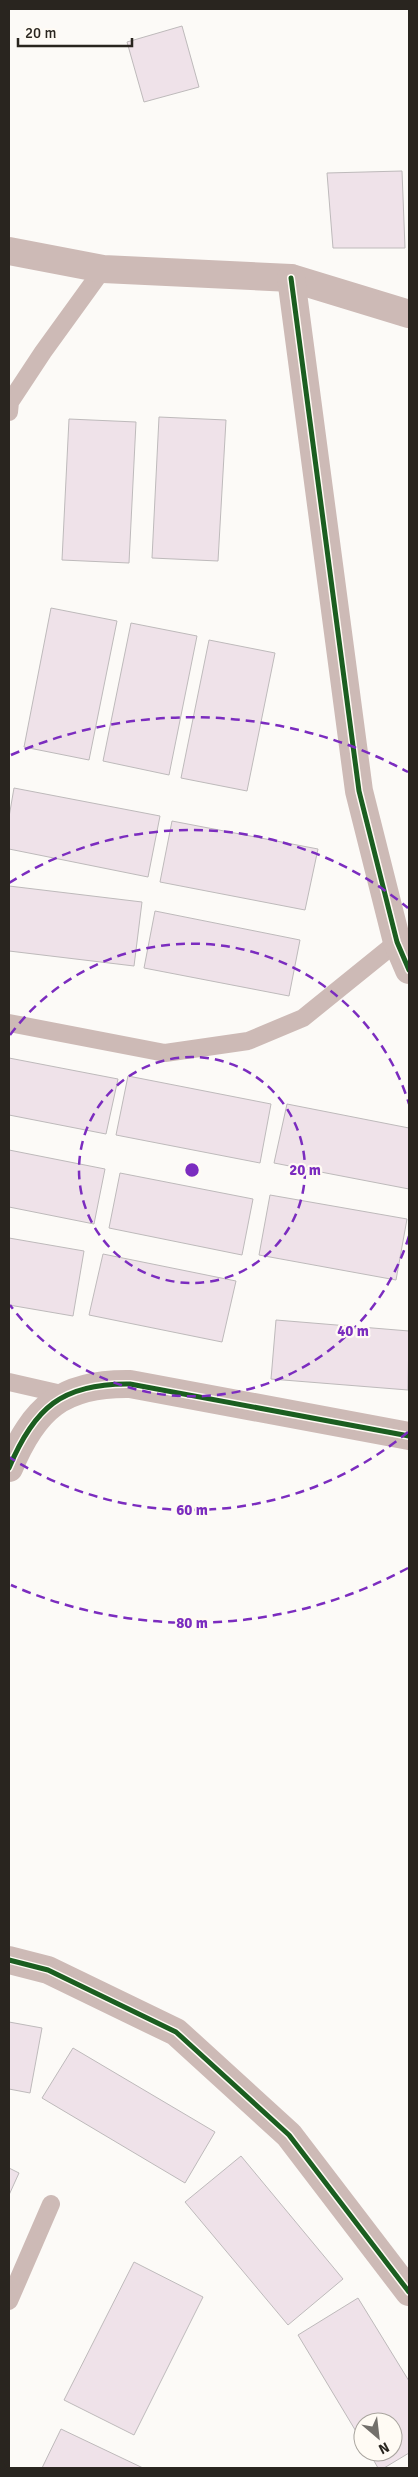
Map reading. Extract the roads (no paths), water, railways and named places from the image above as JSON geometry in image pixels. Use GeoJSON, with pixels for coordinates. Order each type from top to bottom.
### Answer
{"type":"FeatureCollection","features":[{"type":"Feature","properties":{"kind":"street"},"geometry":{"type":"LineString","coordinates":[[9,250],[103,269],[291,278],[409,314]]}},
{"type":"Feature","properties":{"kind":"street"},"geometry":{"type":"LineString","coordinates":[[291,278],[359,791],[397,942],[409,970]]}},
{"type":"Feature","properties":{"kind":"street"},"geometry":{"type":"LineString","coordinates":[[9,1468],[19,1443],[38,1415],[66,1395],[102,1384],[130,1384],[409,1436]]}},
{"type":"Feature","properties":{"kind":"street"},"geometry":{"type":"LineString","coordinates":[[9,1960],[48,1970],[176,2032],[289,2135],[409,2292]]}},
{"type":"Feature","properties":{"kind":"lane"},"geometry":{"type":"LineString","coordinates":[[9,412],[10,402],[43,352],[103,269]]}},
{"type":"Feature","properties":{"kind":"lane"},"geometry":{"type":"LineString","coordinates":[[9,1023],[164,1053],[248,1041],[303,1018],[397,942]]}},
{"type":"Feature","properties":{"kind":"lane"},"geometry":{"type":"LineString","coordinates":[[9,1382],[66,1395]]}},
{"type":"Feature","properties":{"kind":"lane"},"geometry":{"type":"LineString","coordinates":[[9,2301],[51,2204]]}}]}
